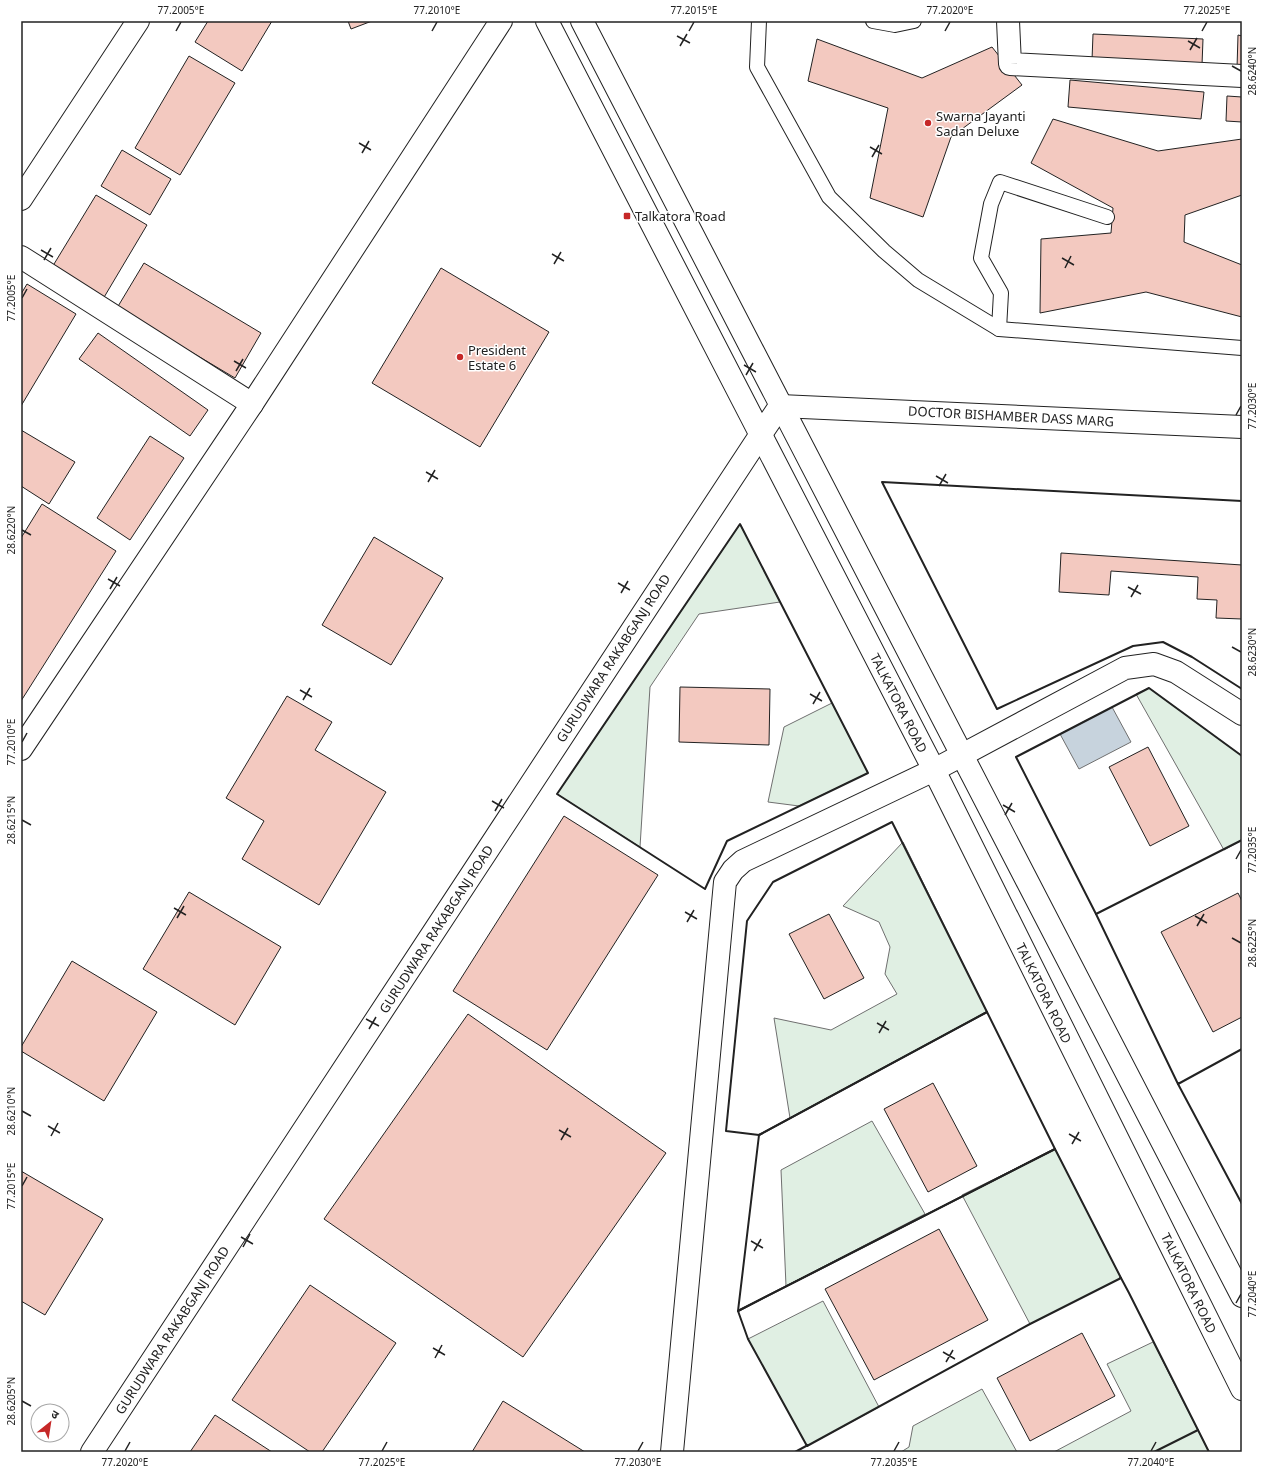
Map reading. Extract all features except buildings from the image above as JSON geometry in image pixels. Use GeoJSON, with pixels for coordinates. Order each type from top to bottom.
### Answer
{"type":"FeatureCollection","features":[{"type":"Feature","properties":{"kind":"street"},"geometry":{"type":"LineString","coordinates":[[21,199],[138,21]]}},
{"type":"Feature","properties":{"kind":"street"},"geometry":{"type":"LineString","coordinates":[[21,749],[252,404],[501,21]]}},
{"type":"Feature","properties":{"kind":"street","name":"TALKATORA ROAD"},"geometry":{"type":"LineString","coordinates":[[547,21],[934,770],[1242,1389]]}},
{"type":"Feature","properties":{"kind":"street"},"geometry":{"type":"LineString","coordinates":[[582,21],[961,756],[1242,1296]]}},
{"type":"Feature","properties":{"kind":"street"},"geometry":{"type":"LineString","coordinates":[[1008,21],[1010,64],[1242,76]]}},
{"type":"Feature","properties":{"kind":"street"},"geometry":{"type":"LineString","coordinates":[[21,257],[252,404]]}},
{"type":"Feature","properties":{"kind":"street","name":"GURUDWARA RAKABGANJ ROAD"},"geometry":{"type":"LineString","coordinates":[[92,1452],[780,406]]}},
{"type":"Feature","properties":{"kind":"street","name":"DOCTOR BISHAMBER DASS MARG"},"geometry":{"type":"LineString","coordinates":[[780,406],[1242,427]]}},
{"type":"Feature","properties":{"kind":"street"},"geometry":{"type":"LineString","coordinates":[[672,1452],[725,882],[733,870],[743,861],[934,770],[1125,668],[1154,664],[1176,672],[1242,714]]}},
{"type":"Feature","properties":{"kind":"lane"},"geometry":{"type":"LineString","coordinates":[[759,21],[757,67],[829,197],[884,251],[918,280],[999,329],[1242,348]]}},
{"type":"Feature","properties":{"kind":"lane"},"geometry":{"type":"LineString","coordinates":[[873,21],[895,25],[914,21]]}},
{"type":"Feature","properties":{"kind":"lane"},"geometry":{"type":"LineString","coordinates":[[999,329],[1001,293],[981,258],[991,204],[1000,182],[1107,217]]}},
{"type":"Feature","properties":{"kind":"green space"},"geometry":{"type":"Polygon","coordinates":[[[740,524],[780,602],[699,614],[650,687],[640,847],[557,794],[740,524]]]}},
{"type":"Feature","properties":{"kind":"green space"},"geometry":{"type":"Polygon","coordinates":[[[1149,688],[1242,756],[1242,840],[1224,850],[1136,694],[1149,688]]]}},
{"type":"Feature","properties":{"kind":"green space"},"geometry":{"type":"Polygon","coordinates":[[[832,703],[868,773],[799,806],[768,802],[784,727],[832,703]]]}},
{"type":"Feature","properties":{"kind":"green space"},"geometry":{"type":"Polygon","coordinates":[[[903,842],[987,1012],[790,1118],[774,1018],[831,1030],[897,994],[885,974],[890,947],[879,922],[843,906],[903,842]]]}},
{"type":"Feature","properties":{"kind":"green space"},"geometry":{"type":"Polygon","coordinates":[[[872,1121],[925,1214],[786,1286],[781,1170],[872,1121]]]}},
{"type":"Feature","properties":{"kind":"green space"},"geometry":{"type":"Polygon","coordinates":[[[1055,1149],[1121,1278],[1030,1324],[962,1195],[1055,1149]]]}},
{"type":"Feature","properties":{"kind":"green space"},"geometry":{"type":"Polygon","coordinates":[[[823,1301],[879,1407],[807,1446],[748,1339],[823,1301]]]}},
{"type":"Feature","properties":{"kind":"green space"},"geometry":{"type":"Polygon","coordinates":[[[1153,1342],[1209,1452],[1054,1452],[1131,1411],[1107,1364],[1153,1342]]]}},
{"type":"Feature","properties":{"kind":"green space"},"geometry":{"type":"Polygon","coordinates":[[[982,1389],[1017,1452],[901,1452],[909,1447],[913,1426],[982,1389]]]}},
{"type":"Feature","properties":{"kind":"shaded area"},"geometry":{"type":"Polygon","coordinates":[[[1112,707],[1131,742],[1079,769],[1060,734],[1112,707]]]}},
{"type":"Feature","properties":{"kind":"wall"},"geometry":{"type":"LineString","coordinates":[[1242,501],[882,482],[997,709],[1133,646],[1163,642],[1192,657],[1242,689]]}},
{"type":"Feature","properties":{"kind":"wall"},"geometry":{"type":"LineString","coordinates":[[740,524],[868,773],[727,841],[705,889],[557,794],[740,524]]}},
{"type":"Feature","properties":{"kind":"wall"},"geometry":{"type":"LineString","coordinates":[[1242,756],[1149,688],[1016,757],[1096,914],[1242,840]]}},
{"type":"Feature","properties":{"kind":"wall"},"geometry":{"type":"LineString","coordinates":[[892,822],[987,1012],[759,1135],[726,1131],[747,921],[773,882],[892,822]]}},
{"type":"Feature","properties":{"kind":"wall"},"geometry":{"type":"LineString","coordinates":[[1096,914],[1178,1084],[1242,1049]]}},
{"type":"Feature","properties":{"kind":"wall"},"geometry":{"type":"LineString","coordinates":[[987,1012],[1055,1149],[738,1311],[759,1135],[987,1012]]}},
{"type":"Feature","properties":{"kind":"wall"},"geometry":{"type":"LineString","coordinates":[[1179,1083],[1178,1084],[1242,1204]]}},
{"type":"Feature","properties":{"kind":"wall"},"geometry":{"type":"LineString","coordinates":[[1055,1149],[1121,1278],[1030,1324],[807,1446],[748,1339],[738,1311],[1055,1149]]}},
{"type":"Feature","properties":{"kind":"wall"},"geometry":{"type":"LineString","coordinates":[[1120,1278],[1198,1430]]}},
{"type":"Feature","properties":{"kind":"wall"},"geometry":{"type":"LineString","coordinates":[[1154,1452],[1198,1430],[1209,1452]]}},
{"type":"Feature","properties":{"kind":"wall"},"geometry":{"type":"LineString","coordinates":[[795,1452],[808,1445]]}},
{"type":"Feature","properties":{"kind":"place","name":"Swarna Jayanti Sadan Deluxe"},"geometry":{"type":"Point","coordinates":[928,123]}},
{"type":"Feature","properties":{"kind":"place","name":"Talkatora Road"},"geometry":{"type":"Point","coordinates":[627,216]}},
{"type":"Feature","properties":{"kind":"place","name":"President Estate 6"},"geometry":{"type":"Point","coordinates":[460,357]}}]}
